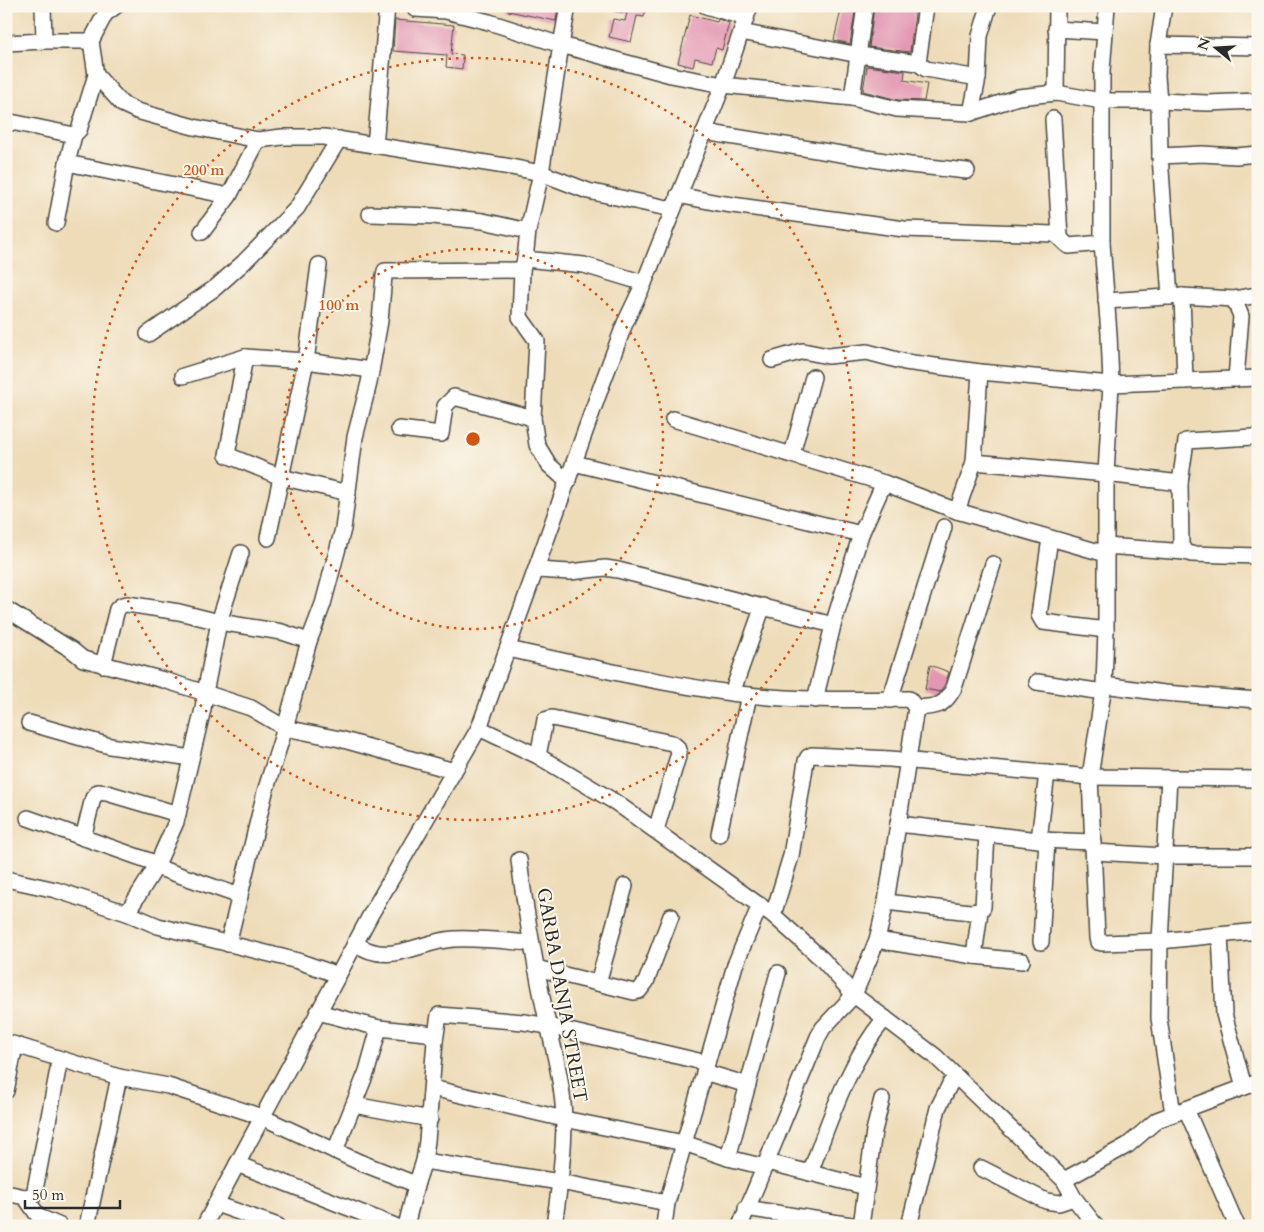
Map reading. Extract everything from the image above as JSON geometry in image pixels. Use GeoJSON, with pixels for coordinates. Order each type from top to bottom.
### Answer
{"type":"FeatureCollection","features":[{"type":"Feature","properties":{"kind":"street"},"geometry":{"type":"LineString","coordinates":[[44,6],[44,41]]}},
{"type":"Feature","properties":{"kind":"street"},"geometry":{"type":"LineString","coordinates":[[56,223],[74,135],[79,130],[96,74],[91,41],[105,14],[116,6]]}},
{"type":"Feature","properties":{"kind":"street"},"geometry":{"type":"LineString","coordinates":[[375,146],[387,6]]}},
{"type":"Feature","properties":{"kind":"street"},"geometry":{"type":"LineString","coordinates":[[568,6],[542,173],[528,231],[520,317],[537,341],[533,418],[537,445],[549,465],[568,482]]}},
{"type":"Feature","properties":{"kind":"street"},"geometry":{"type":"LineString","coordinates":[[706,6],[859,55],[918,63],[926,69],[978,78]]}},
{"type":"Feature","properties":{"kind":"street"},"geometry":{"type":"LineString","coordinates":[[852,98],[865,6]]}},
{"type":"Feature","properties":{"kind":"street"},"geometry":{"type":"LineString","coordinates":[[918,63],[926,6]]}},
{"type":"Feature","properties":{"kind":"street"},"geometry":{"type":"LineString","coordinates":[[971,113],[978,78],[980,36],[989,6]]}},
{"type":"Feature","properties":{"kind":"street"},"geometry":{"type":"LineString","coordinates":[[1056,93],[1057,6]]}},
{"type":"Feature","properties":{"kind":"street"},"geometry":{"type":"LineString","coordinates":[[1107,6],[1102,71],[1102,243],[1110,334],[1111,384],[1106,474],[1106,630],[1104,689],[1090,777],[1097,938],[1098,942],[1160,941],[1258,931]]}},
{"type":"Feature","properties":{"kind":"street"},"geometry":{"type":"LineString","coordinates":[[1164,6],[1158,46],[1157,76],[1160,156],[1185,381]]}},
{"type":"Feature","properties":{"kind":"street"},"geometry":{"type":"LineString","coordinates":[[415,10],[446,11],[671,75],[723,85],[852,98],[897,109],[971,113],[1018,97],[1056,93],[1102,102],[1159,101],[1207,103],[1258,101]]}},
{"type":"Feature","properties":{"kind":"street"},"geometry":{"type":"LineString","coordinates":[[204,1226],[355,943],[480,728],[625,323],[644,284],[723,85],[746,19]]}},
{"type":"Feature","properties":{"kind":"street"},"geometry":{"type":"LineString","coordinates":[[1056,29],[1105,32]]}},
{"type":"Feature","properties":{"kind":"street"},"geometry":{"type":"LineString","coordinates":[[6,43],[91,41]]}},
{"type":"Feature","properties":{"kind":"street"},"geometry":{"type":"LineString","coordinates":[[1158,46],[1258,47]]}},
{"type":"Feature","properties":{"kind":"street"},"geometry":{"type":"LineString","coordinates":[[96,74],[113,96],[126,107],[194,127],[258,140],[315,137],[339,139],[542,173],[588,191],[675,202],[718,203],[904,229],[1054,234],[1069,246],[1102,243]]}},
{"type":"Feature","properties":{"kind":"street"},"geometry":{"type":"LineString","coordinates":[[1053,119],[1060,237]]}},
{"type":"Feature","properties":{"kind":"street"},"geometry":{"type":"LineString","coordinates":[[6,121],[74,135]]}},
{"type":"Feature","properties":{"kind":"street"},"geometry":{"type":"LineString","coordinates":[[704,132],[910,165],[967,171]]}},
{"type":"Feature","properties":{"kind":"street"},"geometry":{"type":"LineString","coordinates":[[148,334],[215,288],[243,263],[297,208],[339,139]]}},
{"type":"Feature","properties":{"kind":"street"},"geometry":{"type":"LineString","coordinates":[[202,232],[229,196],[258,140]]}},
{"type":"Feature","properties":{"kind":"street"},"geometry":{"type":"LineString","coordinates":[[1160,156],[1202,154],[1236,156],[1258,154]]}},
{"type":"Feature","properties":{"kind":"street"},"geometry":{"type":"LineString","coordinates":[[67,162],[229,196]]}},
{"type":"Feature","properties":{"kind":"street"},"geometry":{"type":"LineString","coordinates":[[370,214],[433,216],[483,221],[528,231]]}},
{"type":"Feature","properties":{"kind":"street"},"geometry":{"type":"LineString","coordinates":[[268,538],[306,361],[319,265]]}},
{"type":"Feature","properties":{"kind":"street"},"geometry":{"type":"LineString","coordinates":[[228,944],[265,792],[285,728],[308,641],[323,604],[343,529],[355,437],[371,370],[380,321],[385,272],[524,265],[584,265],[644,284]]}},
{"type":"Feature","properties":{"kind":"street"},"geometry":{"type":"LineString","coordinates":[[1106,301],[1176,297],[1234,299],[1258,295]]}},
{"type":"Feature","properties":{"kind":"street"},"geometry":{"type":"LineString","coordinates":[[1234,299],[1240,316],[1236,378]]}},
{"type":"Feature","properties":{"kind":"street"},"geometry":{"type":"LineString","coordinates":[[772,360],[803,351],[828,356],[867,352],[905,362],[980,372],[1111,384],[1258,378]]}},
{"type":"Feature","properties":{"kind":"street"},"geometry":{"type":"LineString","coordinates":[[183,376],[245,357],[306,361],[371,370]]}},
{"type":"Feature","properties":{"kind":"street"},"geometry":{"type":"LineString","coordinates":[[245,357],[227,455],[281,477],[348,494]]}},
{"type":"Feature","properties":{"kind":"street"},"geometry":{"type":"LineString","coordinates":[[957,511],[974,462],[980,372]]}},
{"type":"Feature","properties":{"kind":"street"},"geometry":{"type":"LineString","coordinates":[[792,454],[813,377]]}},
{"type":"Feature","properties":{"kind":"street"},"geometry":{"type":"LineString","coordinates":[[399,429],[441,434],[445,406],[454,397],[533,418]]}},
{"type":"Feature","properties":{"kind":"street"},"geometry":{"type":"LineString","coordinates":[[673,420],[792,454],[884,483],[957,511],[1050,538],[1106,550],[1258,556]]}},
{"type":"Feature","properties":{"kind":"street"},"geometry":{"type":"LineString","coordinates":[[1185,552],[1181,545],[1180,483],[1186,441],[1253,437]]}},
{"type":"Feature","properties":{"kind":"street"},"geometry":{"type":"LineString","coordinates":[[974,462],[1180,483]]}},
{"type":"Feature","properties":{"kind":"street"},"geometry":{"type":"LineString","coordinates":[[574,463],[861,534]]}},
{"type":"Feature","properties":{"kind":"street"},"geometry":{"type":"LineString","coordinates":[[814,700],[833,624],[861,534],[884,483]]}},
{"type":"Feature","properties":{"kind":"street"},"geometry":{"type":"LineString","coordinates":[[890,700],[944,527]]}},
{"type":"Feature","properties":{"kind":"street"},"geometry":{"type":"LineString","coordinates":[[1050,538],[1039,616],[1043,622],[1106,630]]}},
{"type":"Feature","properties":{"kind":"street"},"geometry":{"type":"LineString","coordinates":[[128,913],[157,865],[178,814],[192,758],[219,622],[241,553]]}},
{"type":"Feature","properties":{"kind":"street"},"geometry":{"type":"LineString","coordinates":[[916,708],[936,706],[947,700],[954,688],[993,564]]}},
{"type":"Feature","properties":{"kind":"street"},"geometry":{"type":"LineString","coordinates":[[537,570],[570,572],[605,568],[618,570],[833,624]]}},
{"type":"Feature","properties":{"kind":"street"},"geometry":{"type":"LineString","coordinates":[[103,665],[117,610],[122,605],[127,604],[282,632],[308,641]]}},
{"type":"Feature","properties":{"kind":"street"},"geometry":{"type":"LineString","coordinates":[[732,693],[763,606]]}},
{"type":"Feature","properties":{"kind":"street"},"geometry":{"type":"LineString","coordinates":[[6,609],[72,650],[83,659],[164,680],[251,708],[285,728],[340,739],[454,771]]}},
{"type":"Feature","properties":{"kind":"street"},"geometry":{"type":"LineString","coordinates":[[508,649],[646,678],[732,693],[814,700],[909,699],[916,708],[886,902],[877,940],[854,995],[823,1028],[740,1226]]}},
{"type":"Feature","properties":{"kind":"street"},"geometry":{"type":"LineString","coordinates":[[1037,682],[1104,689],[1258,700]]}},
{"type":"Feature","properties":{"kind":"street"},"geometry":{"type":"LineString","coordinates":[[718,834],[748,694]]}},
{"type":"Feature","properties":{"kind":"street"},"geometry":{"type":"LineString","coordinates":[[538,756],[545,720],[552,718],[672,743],[677,747],[678,753],[656,830]]}},
{"type":"Feature","properties":{"kind":"street"},"geometry":{"type":"LineString","coordinates":[[29,723],[110,746],[192,758]]}},
{"type":"Feature","properties":{"kind":"street"},"geometry":{"type":"LineString","coordinates":[[480,728],[538,756],[615,802],[773,915],[822,959],[854,995],[935,1056],[1064,1180],[1074,1198],[1096,1226]]}},
{"type":"Feature","properties":{"kind":"street"},"geometry":{"type":"LineString","coordinates":[[773,915],[791,856],[808,757],[812,755],[890,759],[1090,777],[1258,780]]}},
{"type":"Feature","properties":{"kind":"street"},"geometry":{"type":"LineString","coordinates":[[1041,942],[1043,840],[1047,773]]}},
{"type":"Feature","properties":{"kind":"street"},"geometry":{"type":"LineString","coordinates":[[1170,778],[1160,941],[1159,1018],[1180,1112],[1237,1226]]}},
{"type":"Feature","properties":{"kind":"street"},"geometry":{"type":"LineString","coordinates":[[83,838],[93,798],[98,792],[178,814]]}},
{"type":"Feature","properties":{"kind":"street"},"geometry":{"type":"LineString","coordinates":[[28,818],[240,896]]}},
{"type":"Feature","properties":{"kind":"street"},"geometry":{"type":"LineString","coordinates":[[898,824],[1165,856],[1258,856]]}},
{"type":"Feature","properties":{"kind":"street"},"geometry":{"type":"LineString","coordinates":[[974,956],[980,912],[983,906],[987,834]]}},
{"type":"Feature","properties":{"kind":"street","name":"GARBA DANJA STREET"},"geometry":{"type":"LineString","coordinates":[[519,860],[531,943],[560,1086],[564,1119],[560,1182],[554,1226]]}},
{"type":"Feature","properties":{"kind":"street"},"geometry":{"type":"LineString","coordinates":[[6,878],[56,890],[128,913],[158,926],[298,962],[338,975]]}},
{"type":"Feature","properties":{"kind":"street"},"geometry":{"type":"LineString","coordinates":[[598,983],[625,886]]}},
{"type":"Feature","properties":{"kind":"street"},"geometry":{"type":"LineString","coordinates":[[886,902],[980,912]]}},
{"type":"Feature","properties":{"kind":"street"},"geometry":{"type":"LineString","coordinates":[[664,1226],[666,1203],[735,965],[760,905]]}},
{"type":"Feature","properties":{"kind":"street"},"geometry":{"type":"LineString","coordinates":[[536,968],[634,992],[639,991],[646,982],[671,916]]}},
{"type":"Feature","properties":{"kind":"street"},"geometry":{"type":"LineString","coordinates":[[1064,1180],[1128,1144],[1157,1120],[1251,1084],[1224,1014],[1220,935]]}},
{"type":"Feature","properties":{"kind":"street"},"geometry":{"type":"LineString","coordinates":[[355,943],[364,950],[374,953],[391,954],[452,939],[531,943]]}},
{"type":"Feature","properties":{"kind":"street"},"geometry":{"type":"LineString","coordinates":[[877,940],[974,956],[1022,961]]}},
{"type":"Feature","properties":{"kind":"street"},"geometry":{"type":"LineString","coordinates":[[728,1158],[778,973]]}},
{"type":"Feature","properties":{"kind":"street"},"geometry":{"type":"LineString","coordinates":[[318,1012],[379,1028],[426,1033],[431,1035],[435,1041]]}},
{"type":"Feature","properties":{"kind":"street"},"geometry":{"type":"LineString","coordinates":[[406,1226],[424,1161],[430,1119],[435,1041],[439,1015],[524,1022],[548,1026],[706,1067],[748,1085]]}},
{"type":"Feature","properties":{"kind":"street"},"geometry":{"type":"LineString","coordinates":[[810,1172],[838,1099],[866,1042],[885,1018]]}},
{"type":"Feature","properties":{"kind":"street"},"geometry":{"type":"LineString","coordinates":[[335,1151],[373,1054],[379,1028]]}},
{"type":"Feature","properties":{"kind":"street"},"geometry":{"type":"LineString","coordinates":[[6,1091],[10,1044],[60,1058],[119,1078],[168,1086],[262,1117],[335,1151],[410,1182],[417,1182]]}},
{"type":"Feature","properties":{"kind":"street"},"geometry":{"type":"LineString","coordinates":[[6,1193],[24,1198],[34,1195],[60,1058]]}},
{"type":"Feature","properties":{"kind":"street"},"geometry":{"type":"LineString","coordinates":[[910,1226],[938,1108],[950,1084],[956,1077]]}},
{"type":"Feature","properties":{"kind":"street"},"geometry":{"type":"LineString","coordinates":[[87,1226],[119,1078]]}},
{"type":"Feature","properties":{"kind":"street"},"geometry":{"type":"LineString","coordinates":[[432,1088],[564,1119],[684,1143],[728,1158],[810,1172],[866,1187]]}},
{"type":"Feature","properties":{"kind":"street"},"geometry":{"type":"LineString","coordinates":[[861,1226],[874,1131],[882,1099]]}},
{"type":"Feature","properties":{"kind":"street"},"geometry":{"type":"LineString","coordinates":[[354,1105],[430,1119]]}},
{"type":"Feature","properties":{"kind":"street"},"geometry":{"type":"LineString","coordinates":[[424,1161],[560,1182],[666,1203]]}},
{"type":"Feature","properties":{"kind":"street"},"geometry":{"type":"LineString","coordinates":[[237,1164],[395,1226]]}},
{"type":"Feature","properties":{"kind":"street"},"geometry":{"type":"LineString","coordinates":[[981,1168],[1046,1201],[1058,1203],[1074,1198]]}},
{"type":"Feature","properties":{"kind":"street"},"geometry":{"type":"LineString","coordinates":[[24,1198],[39,1217],[60,1226]]}},
{"type":"Feature","properties":{"kind":"street"},"geometry":{"type":"LineString","coordinates":[[216,1204],[278,1226]]}},
{"type":"Feature","properties":{"kind":"street"},"geometry":{"type":"LineString","coordinates":[[746,1208],[794,1221],[857,1226]]}},
{"type":"Feature","properties":{"kind":"building"},"geometry":{"type":"Polygon","coordinates":[[[509,6],[558,6],[556,21],[508,11],[509,6]]]}},
{"type":"Feature","properties":{"kind":"building"},"geometry":{"type":"Polygon","coordinates":[[[615,6],[647,6],[644,17],[637,16],[631,42],[609,37],[613,19],[625,21],[627,13],[614,11],[615,6]]]}},
{"type":"Feature","properties":{"kind":"building"},"geometry":{"type":"Polygon","coordinates":[[[842,6],[856,6],[850,44],[834,40],[842,6]]]}},
{"type":"Feature","properties":{"kind":"building"},"geometry":{"type":"Polygon","coordinates":[[[874,6],[916,6],[910,52],[869,47],[874,6]]]}},
{"type":"Feature","properties":{"kind":"building"},"geometry":{"type":"Polygon","coordinates":[[[690,15],[717,22],[718,19],[729,23],[722,50],[716,48],[712,62],[695,58],[693,67],[678,63],[690,15]]]}},
{"type":"Feature","properties":{"kind":"building"},"geometry":{"type":"Polygon","coordinates":[[[395,20],[454,25],[451,54],[463,55],[462,69],[446,67],[447,55],[393,51],[395,20]]]}},
{"type":"Feature","properties":{"kind":"building"},"geometry":{"type":"Polygon","coordinates":[[[867,66],[905,71],[904,80],[927,84],[924,101],[898,100],[863,91],[867,66]]]}},
{"type":"Feature","properties":{"kind":"building"},"geometry":{"type":"Polygon","coordinates":[[[930,665],[949,672],[940,692],[925,689],[930,665]]]}}]}
